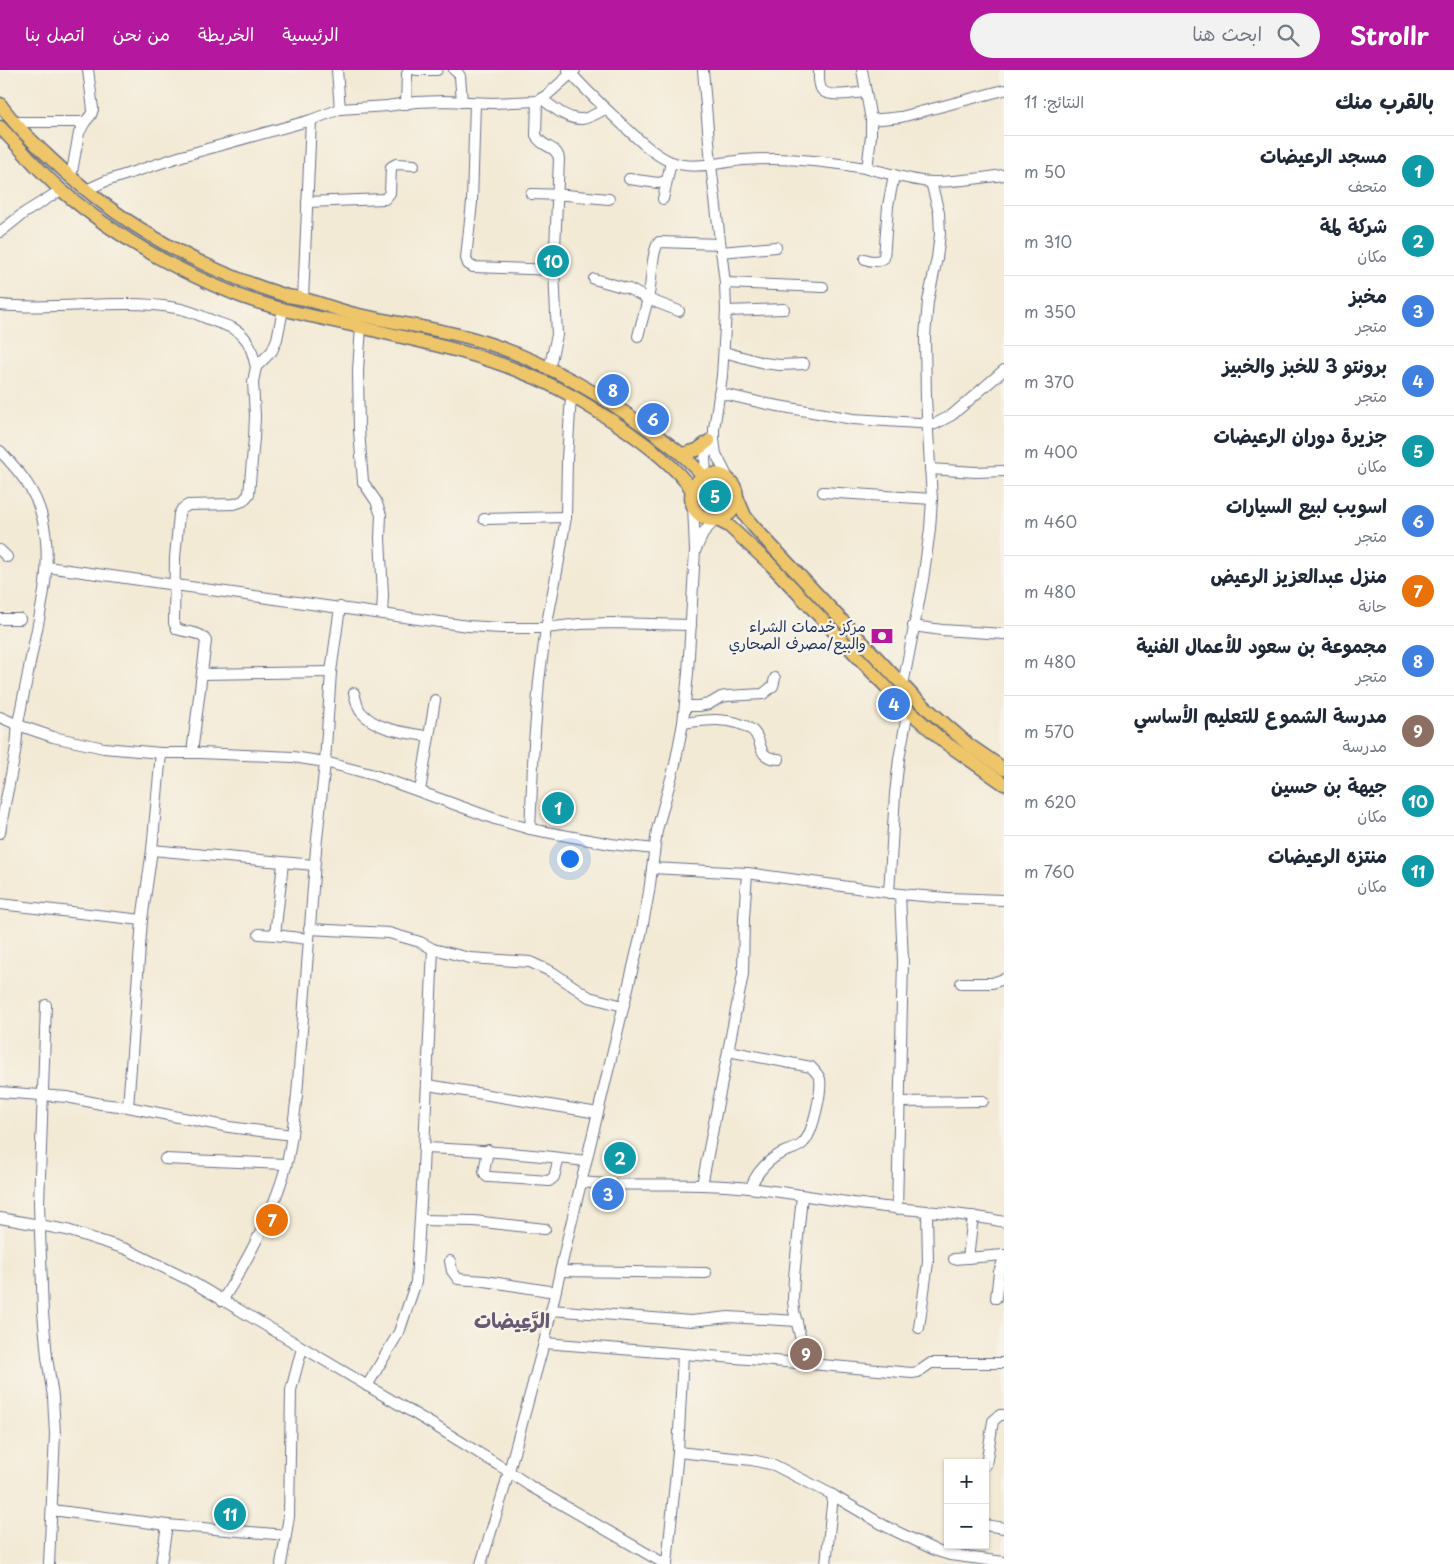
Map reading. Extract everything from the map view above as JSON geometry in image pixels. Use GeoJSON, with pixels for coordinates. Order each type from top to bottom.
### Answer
{"type":"FeatureCollection","features":[{"type":"Feature","properties":{"kind":"main road"},"geometry":{"type":"LineString","coordinates":[[0,104],[33,142],[71,177],[112,211],[151,237],[191,258],[236,278],[285,295],[353,313],[474,339],[506,350],[549,369],[608,402],[682,454],[705,476]]}},
{"type":"Feature","properties":{"kind":"main road"},"geometry":{"type":"LineString","coordinates":[[0,127],[61,190],[96,217],[166,262],[234,293],[284,310],[444,347],[527,374],[572,396],[631,433],[685,479],[692,490]]}},
{"type":"Feature","properties":{"kind":"main road"},"geometry":{"type":"LineString","coordinates":[[682,454],[696,450],[709,441]]}},
{"type":"Feature","properties":{"kind":"main road"},"geometry":{"type":"LineString","coordinates":[[1004,769],[969,745],[902,685],[745,516],[735,487],[728,478],[714,474],[705,476],[696,482],[692,490],[691,500],[699,514],[729,526],[770,564],[908,710],[943,741],[1004,784]]}},
{"type":"Feature","properties":{"kind":"main road"},"geometry":{"type":"LineString","coordinates":[[716,520],[725,518],[731,512],[736,506],[738,497]]}},
{"type":"Feature","properties":{"kind":"street"},"geometry":{"type":"LineString","coordinates":[[71,177],[79,133],[93,109],[88,70]]}},
{"type":"Feature","properties":{"kind":"street"},"geometry":{"type":"LineString","coordinates":[[337,70],[340,109]]}},
{"type":"Feature","properties":{"kind":"street"},"geometry":{"type":"LineString","coordinates":[[406,104],[407,74],[409,70]]}},
{"type":"Feature","properties":{"kind":"street"},"geometry":{"type":"LineString","coordinates":[[416,70],[437,70]]}},
{"type":"Feature","properties":{"kind":"street"},"geometry":{"type":"LineString","coordinates":[[454,70],[460,76],[462,102]]}},
{"type":"Feature","properties":{"kind":"street"},"geometry":{"type":"LineString","coordinates":[[703,70],[711,165],[725,284],[726,311],[724,352],[714,440],[716,454],[728,478]]}},
{"type":"Feature","properties":{"kind":"street"},"geometry":{"type":"LineString","coordinates":[[819,70],[820,87],[824,93],[830,95],[866,92]]}},
{"type":"Feature","properties":{"kind":"street"},"geometry":{"type":"LineString","coordinates":[[862,70],[871,120],[867,169]]}},
{"type":"Feature","properties":{"kind":"street"},"geometry":{"type":"LineString","coordinates":[[549,369],[557,335],[554,270],[558,154],[541,143],[536,135],[540,100],[571,71],[605,109],[656,153],[671,162],[686,165],[711,165],[744,160],[827,162],[931,182],[1004,175]]}},
{"type":"Feature","properties":{"kind":"street"},"geometry":{"type":"LineString","coordinates":[[871,120],[901,117],[1004,90]]}},
{"type":"Feature","properties":{"kind":"street"},"geometry":{"type":"LineString","coordinates":[[86,190],[106,181],[182,156],[311,120],[340,109],[406,104],[540,100],[565,115],[580,119],[605,109]]}},
{"type":"Feature","properties":{"kind":"street"},"geometry":{"type":"LineString","coordinates":[[475,103],[472,202],[466,258],[468,264],[473,267],[554,270]]}},
{"type":"Feature","properties":{"kind":"street"},"geometry":{"type":"LineString","coordinates":[[303,299],[311,120]]}},
{"type":"Feature","properties":{"kind":"street"},"geometry":{"type":"LineString","coordinates":[[15,122],[84,122]]}},
{"type":"Feature","properties":{"kind":"street"},"geometry":{"type":"LineString","coordinates":[[663,199],[671,162]]}},
{"type":"Feature","properties":{"kind":"street"},"geometry":{"type":"LineString","coordinates":[[307,202],[385,199],[390,193],[391,167],[396,164],[414,165]]}},
{"type":"Feature","properties":{"kind":"street"},"geometry":{"type":"LineString","coordinates":[[865,260],[872,262],[884,258],[888,206],[894,175]]}},
{"type":"Feature","properties":{"kind":"street"},"geometry":{"type":"LineString","coordinates":[[629,179],[658,183],[666,181]]}},
{"type":"Feature","properties":{"kind":"street"},"geometry":{"type":"LineString","coordinates":[[902,685],[928,549],[932,499],[925,372],[927,308],[940,234],[939,213],[931,182]]}},
{"type":"Feature","properties":{"kind":"street"},"geometry":{"type":"LineString","coordinates":[[0,232],[24,213],[61,190]]}},
{"type":"Feature","properties":{"kind":"street"},"geometry":{"type":"LineString","coordinates":[[531,194],[609,199]]}},
{"type":"Feature","properties":{"kind":"street"},"geometry":{"type":"LineString","coordinates":[[638,336],[650,290],[655,250],[659,242],[721,248],[776,247]]}},
{"type":"Feature","properties":{"kind":"street"},"geometry":{"type":"LineString","coordinates":[[594,279],[629,289],[678,311]]}},
{"type":"Feature","properties":{"kind":"street"},"geometry":{"type":"LineString","coordinates":[[725,284],[823,287]]}},
{"type":"Feature","properties":{"kind":"street"},"geometry":{"type":"LineString","coordinates":[[0,305],[22,307],[135,305],[177,308],[238,331],[250,346],[256,367],[254,382],[254,438],[249,494],[243,501],[234,504],[188,505],[179,514],[174,623],[177,629],[200,635],[206,641],[192,753]]}},
{"type":"Feature","properties":{"kind":"street"},"geometry":{"type":"LineString","coordinates":[[726,311],[784,309]]}},
{"type":"Feature","properties":{"kind":"street"},"geometry":{"type":"LineString","coordinates":[[256,367],[272,350],[284,310]]}},
{"type":"Feature","properties":{"kind":"street"},"geometry":{"type":"LineString","coordinates":[[361,327],[357,378],[359,430],[363,482],[376,501],[380,515],[382,614]]}},
{"type":"Feature","properties":{"kind":"street"},"geometry":{"type":"LineString","coordinates":[[724,352],[764,363],[780,365],[804,364]]}},
{"type":"Feature","properties":{"kind":"street"},"geometry":{"type":"LineString","coordinates":[[719,392],[768,404],[853,419],[928,424],[939,422],[952,415],[1004,370]]}},
{"type":"Feature","properties":{"kind":"street"},"geometry":{"type":"LineString","coordinates":[[530,829],[537,705],[546,628],[566,516],[567,459],[572,396]]}},
{"type":"Feature","properties":{"kind":"street"},"geometry":{"type":"LineString","coordinates":[[705,476],[705,458],[714,429]]}},
{"type":"Feature","properties":{"kind":"street"},"geometry":{"type":"LineString","coordinates":[[0,451],[28,483],[37,501],[46,539],[47,567],[0,827]]}},
{"type":"Feature","properties":{"kind":"street"},"geometry":{"type":"LineString","coordinates":[[930,469],[975,472],[1004,471]]}},
{"type":"Feature","properties":{"kind":"street"},"geometry":{"type":"LineString","coordinates":[[822,492],[932,499]]}},
{"type":"Feature","properties":{"kind":"street"},"geometry":{"type":"LineString","coordinates":[[481,1564],[544,1343],[641,934],[649,892],[657,830],[675,764],[683,723],[695,550],[693,505]]}},
{"type":"Feature","properties":{"kind":"street"},"geometry":{"type":"LineString","coordinates":[[484,519],[566,516]]}},
{"type":"Feature","properties":{"kind":"street"},"geometry":{"type":"LineString","coordinates":[[695,550],[704,532],[716,520]]}},
{"type":"Feature","properties":{"kind":"street"},"geometry":{"type":"LineString","coordinates":[[47,567],[468,626],[546,628],[611,623],[691,624]]}},
{"type":"Feature","properties":{"kind":"street"},"geometry":{"type":"LineString","coordinates":[[222,1301],[242,1270],[256,1241],[280,1184],[292,1135],[297,1094],[331,672],[340,607]]}},
{"type":"Feature","properties":{"kind":"street"},"geometry":{"type":"LineString","coordinates":[[0,619],[20,619]]}},
{"type":"Feature","properties":{"kind":"street"},"geometry":{"type":"LineString","coordinates":[[913,626],[1004,634]]}},
{"type":"Feature","properties":{"kind":"street"},"geometry":{"type":"LineString","coordinates":[[202,674],[331,672]]}},
{"type":"Feature","properties":{"kind":"street"},"geometry":{"type":"LineString","coordinates":[[685,706],[709,704],[721,697],[727,696],[756,696],[764,694],[773,686],[775,678]]}},
{"type":"Feature","properties":{"kind":"street"},"geometry":{"type":"LineString","coordinates":[[354,693],[360,711],[370,719],[385,727],[429,737]]}},
{"type":"Feature","properties":{"kind":"street"},"geometry":{"type":"LineString","coordinates":[[420,791],[435,700]]}},
{"type":"Feature","properties":{"kind":"street"},"geometry":{"type":"LineString","coordinates":[[889,892],[895,794],[908,710]]}},
{"type":"Feature","properties":{"kind":"street"},"geometry":{"type":"LineString","coordinates":[[0,717],[53,737],[87,745],[160,753],[293,757],[324,762],[374,775],[494,819],[530,829],[611,844],[654,849]]}},
{"type":"Feature","properties":{"kind":"street"},"geometry":{"type":"LineString","coordinates":[[683,723],[713,720],[738,723],[756,734],[761,751],[766,756],[779,758]]}},
{"type":"Feature","properties":{"kind":"street"},"geometry":{"type":"LineString","coordinates":[[128,1107],[142,920],[152,850],[160,753]]}},
{"type":"Feature","properties":{"kind":"street"},"geometry":{"type":"LineString","coordinates":[[152,850],[314,865]]}},
{"type":"Feature","properties":{"kind":"street"},"geometry":{"type":"LineString","coordinates":[[275,935],[283,862]]}},
{"type":"Feature","properties":{"kind":"street"},"geometry":{"type":"LineString","coordinates":[[652,868],[747,873],[900,894],[1004,900]]}},
{"type":"Feature","properties":{"kind":"street"},"geometry":{"type":"LineString","coordinates":[[702,1184],[743,974],[747,873]]}},
{"type":"Feature","properties":{"kind":"street"},"geometry":{"type":"LineString","coordinates":[[897,1209],[903,960],[900,894]]}},
{"type":"Feature","properties":{"kind":"street"},"geometry":{"type":"LineString","coordinates":[[0,904],[142,920]]}},
{"type":"Feature","properties":{"kind":"street"},"geometry":{"type":"LineString","coordinates":[[259,934],[389,933],[420,942],[433,949],[470,958],[530,962],[552,972],[589,997],[623,1006]]}},
{"type":"Feature","properties":{"kind":"street"},"geometry":{"type":"LineString","coordinates":[[367,1386],[399,1332],[416,1282],[428,1086],[433,949]]}},
{"type":"Feature","properties":{"kind":"street"},"geometry":{"type":"LineString","coordinates":[[961,983],[992,983],[1004,979]]}},
{"type":"Feature","properties":{"kind":"street"},"geometry":{"type":"LineString","coordinates":[[46,1005],[43,1052],[44,1095],[40,1159],[40,1224],[43,1312],[53,1397],[55,1434],[49,1564]]}},
{"type":"Feature","properties":{"kind":"street"},"geometry":{"type":"LineString","coordinates":[[728,1051],[811,1067],[816,1071],[820,1080],[820,1091],[811,1132],[799,1147],[779,1154],[766,1164],[756,1174],[751,1188]]}},
{"type":"Feature","properties":{"kind":"street"},"geometry":{"type":"LineString","coordinates":[[428,1086],[598,1113]]}},
{"type":"Feature","properties":{"kind":"street"},"geometry":{"type":"LineString","coordinates":[[0,1092],[67,1097],[229,1127],[292,1135]]}},
{"type":"Feature","properties":{"kind":"street"},"geometry":{"type":"LineString","coordinates":[[900,1102],[983,1101]]}},
{"type":"Feature","properties":{"kind":"street"},"geometry":{"type":"LineString","coordinates":[[424,1148],[488,1150],[586,1161]]}},
{"type":"Feature","properties":{"kind":"street"},"geometry":{"type":"LineString","coordinates":[[488,1150],[484,1172],[490,1178],[549,1181],[554,1177],[559,1158]]}},
{"type":"Feature","properties":{"kind":"street"},"geometry":{"type":"LineString","coordinates":[[165,1159],[286,1164]]}},
{"type":"Feature","properties":{"kind":"street"},"geometry":{"type":"LineString","coordinates":[[581,1182],[606,1185],[702,1184],[751,1188],[897,1209],[973,1216],[1004,1222]]}},
{"type":"Feature","properties":{"kind":"street"},"geometry":{"type":"LineString","coordinates":[[800,1362],[801,1340],[794,1310],[794,1277],[802,1196]]}},
{"type":"Feature","properties":{"kind":"street"},"geometry":{"type":"LineString","coordinates":[[919,1328],[928,1262],[927,1212]]}},
{"type":"Feature","properties":{"kind":"street"},"geometry":{"type":"LineString","coordinates":[[968,1258],[973,1216]]}},
{"type":"Feature","properties":{"kind":"street"},"geometry":{"type":"LineString","coordinates":[[0,1218],[67,1230],[126,1249],[187,1279],[530,1486],[666,1564],[678,1452],[684,1354]]}},
{"type":"Feature","properties":{"kind":"street"},"geometry":{"type":"LineString","coordinates":[[421,1220],[474,1221],[545,1229]]}},
{"type":"Feature","properties":{"kind":"street"},"geometry":{"type":"LineString","coordinates":[[954,1259],[1004,1256],[999,1272],[996,1298]]}},
{"type":"Feature","properties":{"kind":"street"},"geometry":{"type":"LineString","coordinates":[[450,1261],[452,1271],[458,1279],[485,1281],[555,1292]]}},
{"type":"Feature","properties":{"kind":"street"},"geometry":{"type":"LineString","coordinates":[[560,1271],[706,1273]]}},
{"type":"Feature","properties":{"kind":"street"},"geometry":{"type":"LineString","coordinates":[[552,1310],[692,1321],[730,1317],[797,1322]]}},
{"type":"Feature","properties":{"kind":"street"},"geometry":{"type":"LineString","coordinates":[[544,1343],[800,1362],[912,1373],[918,1372],[932,1363],[1004,1363]]}},
{"type":"Feature","properties":{"kind":"street"},"geometry":{"type":"LineString","coordinates":[[281,1564],[290,1507],[291,1390],[302,1348]]}},
{"type":"Feature","properties":{"kind":"street"},"geometry":{"type":"LineString","coordinates":[[987,1459],[993,1421],[1000,1415],[1004,1415]]}},
{"type":"Feature","properties":{"kind":"street"},"geometry":{"type":"LineString","coordinates":[[678,1452],[752,1460],[774,1465],[834,1495],[886,1526],[937,1551],[950,1555],[1004,1562]]}},
{"type":"Feature","properties":{"kind":"street"},"geometry":{"type":"LineString","coordinates":[[503,1492],[511,1487],[530,1486]]}},
{"type":"Feature","properties":{"kind":"street"},"geometry":{"type":"LineString","coordinates":[[826,1564],[834,1495]]}},
{"type":"Feature","properties":{"kind":"street"},"geometry":{"type":"LineString","coordinates":[[52,1510],[167,1525],[286,1535]]}},
{"type":"Feature","properties":{"kind":"street"},"geometry":{"type":"LineString","coordinates":[[161,1564],[167,1525]]}},
{"type":"Feature","properties":{"kind":"street"},"geometry":{"type":"LineString","coordinates":[[989,1526],[1004,1528]]}},
{"type":"Feature","properties":{"kind":"place","name":"جيهة بن حسين"},"geometry":{"type":"Point","coordinates":[553,261]}},
{"type":"Feature","properties":{"kind":"place","name":"مجموعة بن سعود للأعمال الفنية"},"geometry":{"type":"Point","coordinates":[613,390]}},
{"type":"Feature","properties":{"kind":"place","name":"اسويب لبيع السيارات"},"geometry":{"type":"Point","coordinates":[653,419]}},
{"type":"Feature","properties":{"kind":"place","name":"جزيرة دوران الرعيضات"},"geometry":{"type":"Point","coordinates":[715,496]}},
{"type":"Feature","properties":{"kind":"place","name":"مركز خدمات الشراء والبيع/مصرف الصحاري"},"geometry":{"type":"Point","coordinates":[882,636]}},
{"type":"Feature","properties":{"kind":"place","name":"برونتو 3 للخبز والخبيز"},"geometry":{"type":"Point","coordinates":[894,704]}},
{"type":"Feature","properties":{"kind":"place","name":"مسجد الرعيضات"},"geometry":{"type":"Point","coordinates":[558,808]}},
{"type":"Feature","properties":{"kind":"place","name":"شركة لمة"},"geometry":{"type":"Point","coordinates":[620,1158]}},
{"type":"Feature","properties":{"kind":"place","name":"مخبز"},"geometry":{"type":"Point","coordinates":[608,1194]}},
{"type":"Feature","properties":{"kind":"place","name":"منزل عبدالعزيز الرعيض"},"geometry":{"type":"Point","coordinates":[272,1220]}},
{"type":"Feature","properties":{"kind":"place","name":"مدرسة الشموع للتعليم الأساسي"},"geometry":{"type":"Point","coordinates":[806,1354]}},
{"type":"Feature","properties":{"kind":"place","name":"منتزه الرعيضات"},"geometry":{"type":"Point","coordinates":[230,1514]}},
{"type":"Feature","properties":{"kind":"district","name":"الرَّعِيضات"},"geometry":{"type":"Point","coordinates":[512,1321]}}]}
